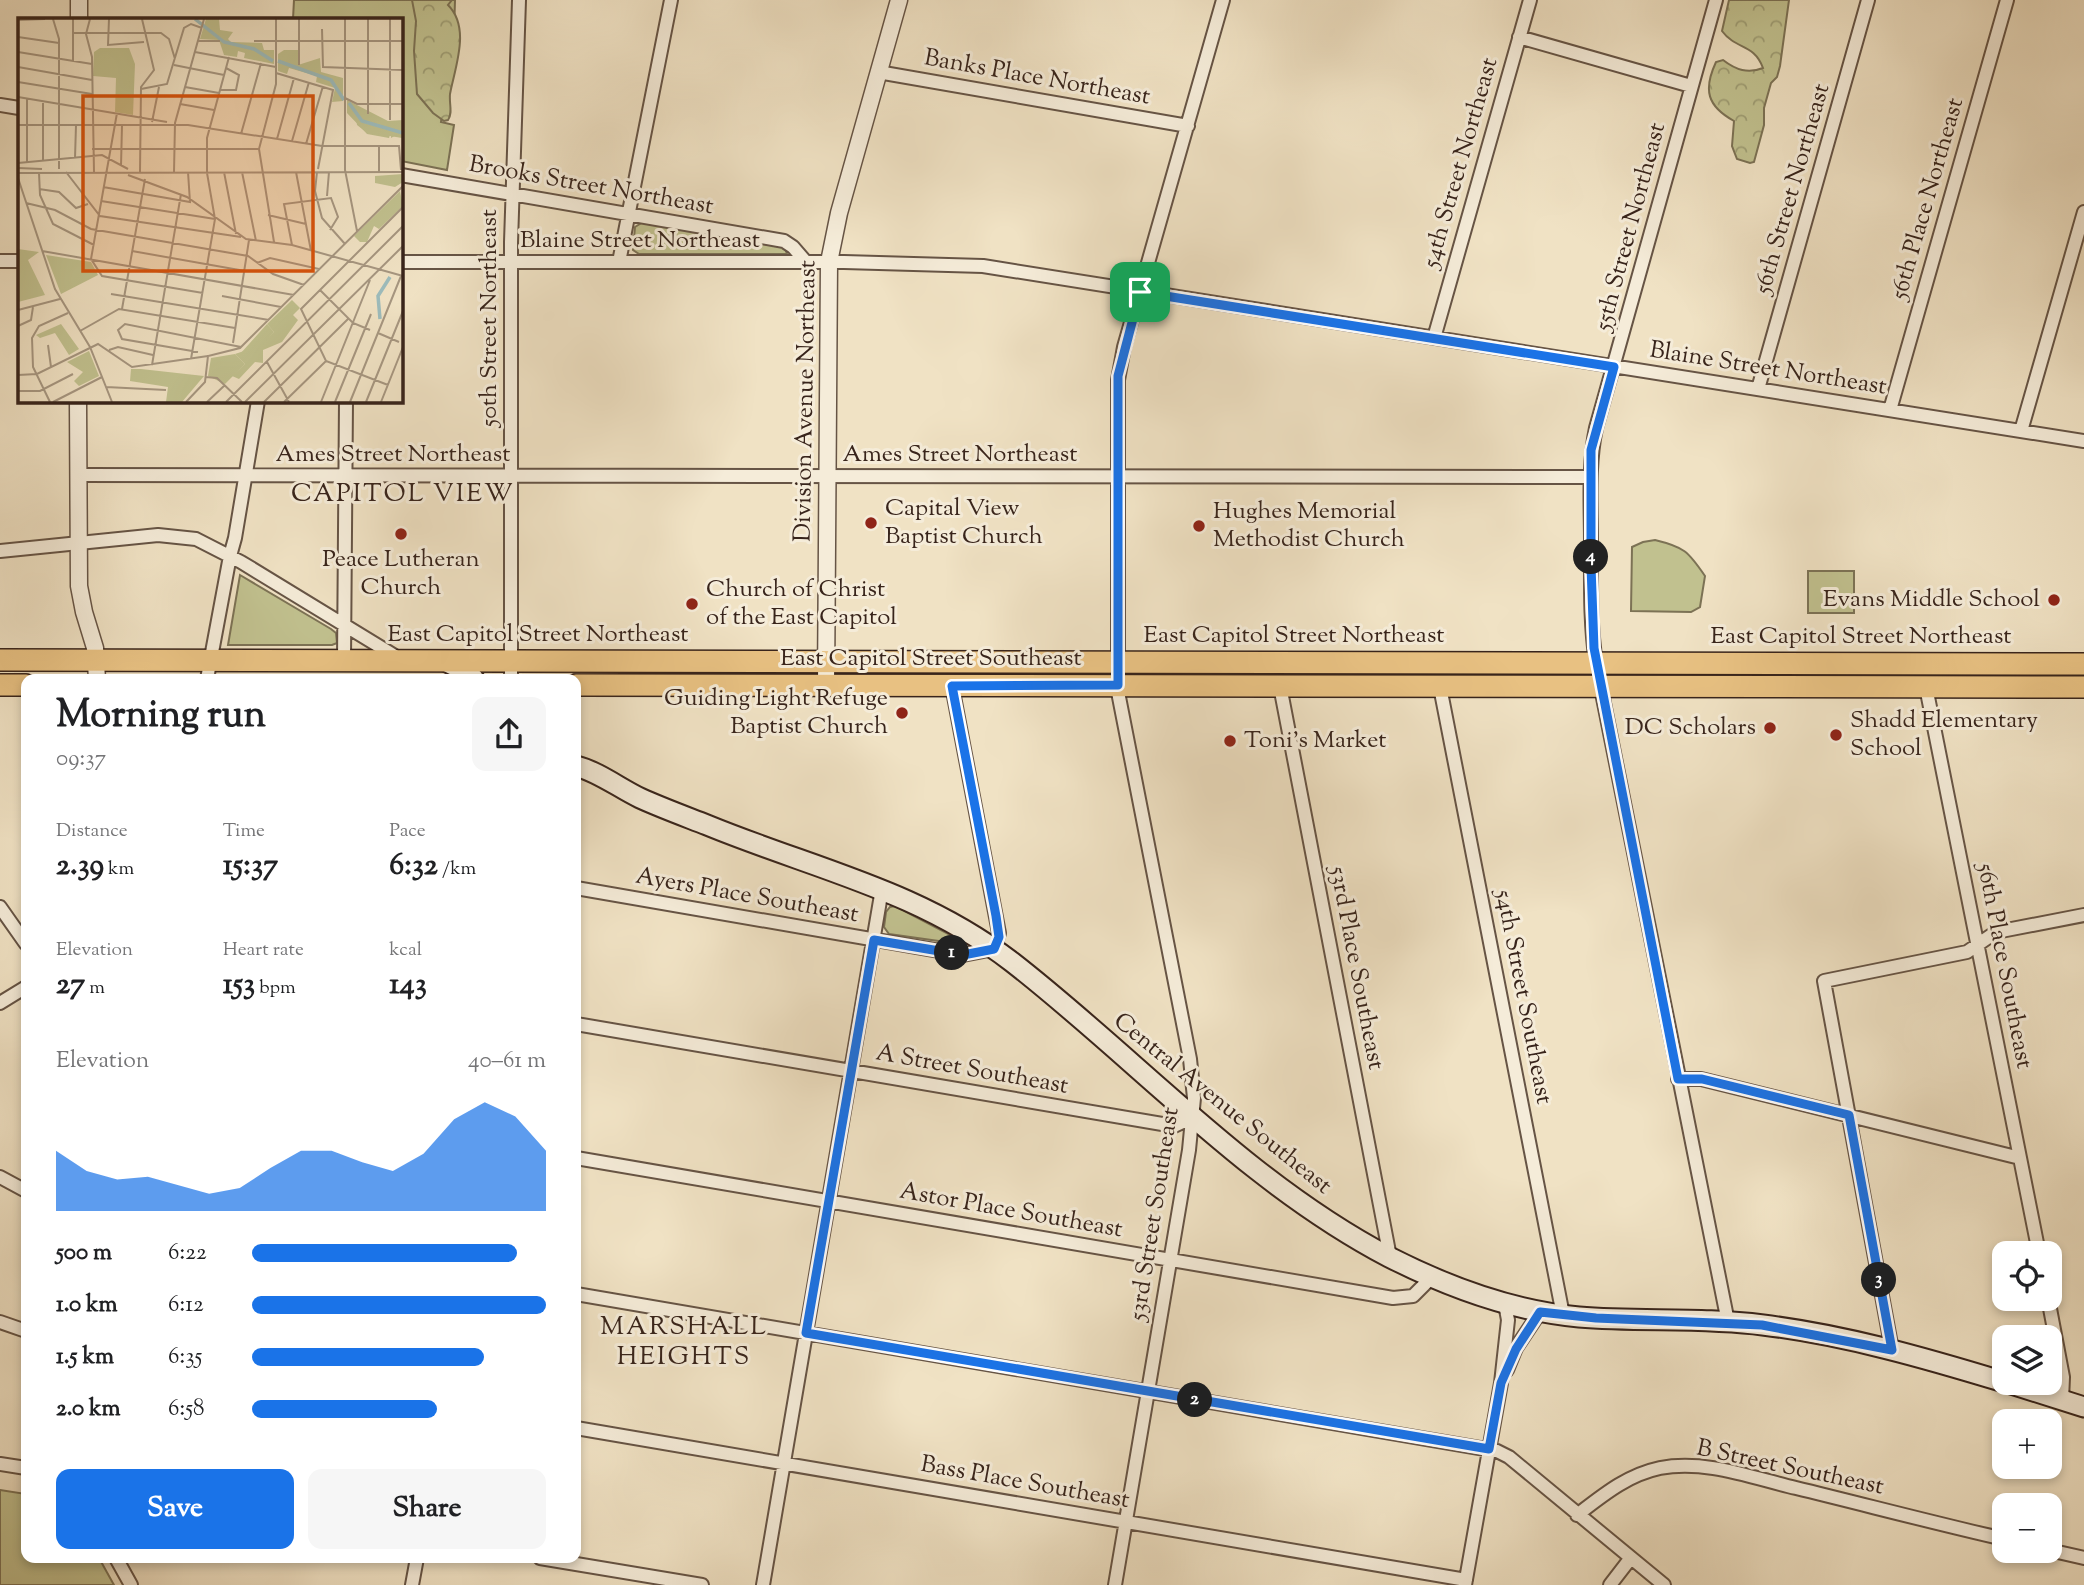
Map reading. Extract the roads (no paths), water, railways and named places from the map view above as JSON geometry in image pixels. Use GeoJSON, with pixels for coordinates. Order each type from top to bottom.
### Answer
{"type":"FeatureCollection","features":[{"type":"Feature","properties":{"kind":"main road","name":"East Capitol Street Northeast"},"geometry":{"type":"LineString","coordinates":[[0,660],[97,670],[208,671],[344,661],[444,661],[511,670],[827,662],[1117,662],[1599,675],[2084,664]]}},
{"type":"Feature","properties":{"kind":"main road"},"geometry":{"type":"LineString","coordinates":[[444,661],[469,674]]}},
{"type":"Feature","properties":{"kind":"main road","name":"East Capitol Street Southeast"},"geometry":{"type":"LineString","coordinates":[[581,685],[1440,687],[1599,675],[1926,687],[2084,687]]}},
{"type":"Feature","properties":{"kind":"main road"},"geometry":{"type":"LineString","coordinates":[[0,685],[21,685]]}},
{"type":"Feature","properties":{"kind":"main road","name":"Central Avenue Southeast"},"geometry":{"type":"LineString","coordinates":[[581,765],[642,799],[712,828],[882,888],[939,915],[994,949],[1024,972],[1193,1117],[1292,1196],[1390,1257],[1432,1277],[1505,1304],[1540,1312],[1636,1320],[1728,1322],[1803,1331],[1892,1350],[1992,1378]]}},
{"type":"Feature","properties":{"kind":"main road","name":"Central Avenue Southeast"},"geometry":{"type":"LineString","coordinates":[[2046,1395],[2084,1407]]}},
{"type":"Feature","properties":{"kind":"street"},"geometry":{"type":"LineString","coordinates":[[79,0],[79,18]]}},
{"type":"Feature","properties":{"kind":"street","name":"50th Street Northeast"},"geometry":{"type":"LineString","coordinates":[[511,670],[511,262],[519,0]]}},
{"type":"Feature","properties":{"kind":"street"},"geometry":{"type":"LineString","coordinates":[[620,262],[671,0]]}},
{"type":"Feature","properties":{"kind":"street","name":"Division Avenue Northeast"},"geometry":{"type":"LineString","coordinates":[[826,686],[829,262],[839,213],[899,0]]}},
{"type":"Feature","properties":{"kind":"street","name":"53rd Street Southeast"},"geometry":{"type":"LineString","coordinates":[[1115,1585],[1193,1117],[1190,1059],[1121,714],[1118,685],[1118,376],[1223,0]]}},
{"type":"Feature","properties":{"kind":"street","name":"54th Street Northeast"},"geometry":{"type":"LineString","coordinates":[[1434,338],[1530,0]]}},
{"type":"Feature","properties":{"kind":"street","name":"55th Street Northeast"},"geometry":{"type":"LineString","coordinates":[[1716,0],[1596,428],[1591,450],[1590,477],[1591,566],[1599,675],[1728,1322]]}},
{"type":"Feature","properties":{"kind":"street","name":"56th Street Northeast"},"geometry":{"type":"LineString","coordinates":[[1758,389],[1868,0]]}},
{"type":"Feature","properties":{"kind":"street","name":"56th Place Northeast"},"geometry":{"type":"LineString","coordinates":[[1890,410],[2007,0]]}},
{"type":"Feature","properties":{"kind":"street"},"geometry":{"type":"LineString","coordinates":[[1519,37],[1691,86]]}},
{"type":"Feature","properties":{"kind":"street","name":"Banks Place Northeast"},"geometry":{"type":"LineString","coordinates":[[878,72],[1188,126]]}},
{"type":"Feature","properties":{"kind":"street"},"geometry":{"type":"LineString","coordinates":[[0,105],[18,108]]}},
{"type":"Feature","properties":{"kind":"street","name":"Brooks Street Northeast"},"geometry":{"type":"LineString","coordinates":[[402,175],[784,241],[806,262]]}},
{"type":"Feature","properties":{"kind":"street"},"geometry":{"type":"LineString","coordinates":[[2021,431],[2084,212]]}},
{"type":"Feature","properties":{"kind":"street"},"geometry":{"type":"LineString","coordinates":[[0,261],[18,261]]}},
{"type":"Feature","properties":{"kind":"street","name":"Blaine Street Northeast"},"geometry":{"type":"LineString","coordinates":[[402,261],[829,262],[983,266],[2084,441]]}},
{"type":"Feature","properties":{"kind":"street"},"geometry":{"type":"LineString","coordinates":[[78,402],[80,596],[97,670]]}},
{"type":"Feature","properties":{"kind":"street"},"geometry":{"type":"LineString","coordinates":[[208,671],[235,538],[258,402]]}},
{"type":"Feature","properties":{"kind":"street"},"geometry":{"type":"LineString","coordinates":[[344,661],[346,402]]}},
{"type":"Feature","properties":{"kind":"street","name":"Ames Street Northeast"},"geometry":{"type":"LineString","coordinates":[[78,475],[1590,477]]}},
{"type":"Feature","properties":{"kind":"street"},"geometry":{"type":"LineString","coordinates":[[0,551],[174,535],[208,543],[404,661]]}},
{"type":"Feature","properties":{"kind":"street"},"geometry":{"type":"LineString","coordinates":[[952,686],[996,916],[999,937],[994,949]]}},
{"type":"Feature","properties":{"kind":"street","name":"53rd Place Southeast"},"geometry":{"type":"LineString","coordinates":[[1280,686],[1390,1257]]}},
{"type":"Feature","properties":{"kind":"street","name":"54th Street Southeast"},"geometry":{"type":"LineString","coordinates":[[1440,687],[1563,1315]]}},
{"type":"Feature","properties":{"kind":"street","name":"56th Place Southeast"},"geometry":{"type":"LineString","coordinates":[[1926,687],[2037,1241]]}},
{"type":"Feature","properties":{"kind":"street"},"geometry":{"type":"LineString","coordinates":[[763,1585],[882,888]]}},
{"type":"Feature","properties":{"kind":"street","name":"Ayers Place Southeast"},"geometry":{"type":"LineString","coordinates":[[581,889],[963,955],[994,949]]}},
{"type":"Feature","properties":{"kind":"street"},"geometry":{"type":"LineString","coordinates":[[0,907],[21,937]]}},
{"type":"Feature","properties":{"kind":"street"},"geometry":{"type":"LineString","coordinates":[[1892,1350],[1824,981],[1967,951],[1996,932],[2084,915]]}},
{"type":"Feature","properties":{"kind":"street"},"geometry":{"type":"LineString","coordinates":[[0,1003],[21,990]]}},
{"type":"Feature","properties":{"kind":"street","name":"A Street Southeast"},"geometry":{"type":"LineString","coordinates":[[581,1025],[1174,1126],[1193,1117]]}},
{"type":"Feature","properties":{"kind":"street"},"geometry":{"type":"LineString","coordinates":[[1678,1079],[1702,1079],[2020,1158]]}},
{"type":"Feature","properties":{"kind":"street","name":"Astor Place Southeast"},"geometry":{"type":"LineString","coordinates":[[581,1159],[1397,1298],[1413,1296],[1432,1277]]}},
{"type":"Feature","properties":{"kind":"street"},"geometry":{"type":"LineString","coordinates":[[0,1177],[21,1188]]}},
{"type":"Feature","properties":{"kind":"street"},"geometry":{"type":"LineString","coordinates":[[581,1295],[1489,1449],[1509,1457],[1655,1583]]}},
{"type":"Feature","properties":{"kind":"street"},"geometry":{"type":"LineString","coordinates":[[1466,1583],[1501,1383],[1508,1320],[1505,1304]]}},
{"type":"Feature","properties":{"kind":"street"},"geometry":{"type":"LineString","coordinates":[[2050,1311],[2063,1377],[2062,1400]]}},
{"type":"Feature","properties":{"kind":"street"},"geometry":{"type":"LineString","coordinates":[[1501,1383],[1516,1349],[1540,1312]]}},
{"type":"Feature","properties":{"kind":"street"},"geometry":{"type":"LineString","coordinates":[[0,1322],[21,1329]]}},
{"type":"Feature","properties":{"kind":"street","name":"Bass Place Southeast"},"geometry":{"type":"LineString","coordinates":[[581,1429],[1466,1583]]}},
{"type":"Feature","properties":{"kind":"street"},"geometry":{"type":"LineString","coordinates":[[0,1464],[21,1467]]}},
{"type":"Feature","properties":{"kind":"street","name":"B Street Southeast"},"geometry":{"type":"LineString","coordinates":[[1577,1515],[1612,1488],[1638,1475],[1670,1467],[1696,1466],[1992,1536]]}},
{"type":"Feature","properties":{"kind":"street"},"geometry":{"type":"LineString","coordinates":[[2062,1553],[2084,1558]]}},
{"type":"Feature","properties":{"kind":"street"},"geometry":{"type":"LineString","coordinates":[[1610,1585],[1630,1559]]}},
{"type":"Feature","properties":{"kind":"street"},"geometry":{"type":"LineString","coordinates":[[119,1563],[131,1585]]}},
{"type":"Feature","properties":{"kind":"street"},"geometry":{"type":"LineString","coordinates":[[412,1585],[416,1563]]}},
{"type":"Feature","properties":{"kind":"street"},"geometry":{"type":"LineString","coordinates":[[570,1563],[702,1585]]}},
{"type":"Feature","properties":{"kind":"place","name":"Capital View Baptist Church"},"geometry":{"type":"Point","coordinates":[871,523]}},
{"type":"Feature","properties":{"kind":"place","name":"Hughes Memorial Methodist Church"},"geometry":{"type":"Point","coordinates":[1199,526]}},
{"type":"Feature","properties":{"kind":"place","name":"Peace Lutheran Church"},"geometry":{"type":"Point","coordinates":[401,534]}},
{"type":"Feature","properties":{"kind":"place","name":"Evans Middle School"},"geometry":{"type":"Point","coordinates":[2054,600]}},
{"type":"Feature","properties":{"kind":"place","name":"Church of Christ of the East Capitol"},"geometry":{"type":"Point","coordinates":[692,604]}},
{"type":"Feature","properties":{"kind":"place","name":"Guiding Light Refuge Baptist Church"},"geometry":{"type":"Point","coordinates":[902,713]}},
{"type":"Feature","properties":{"kind":"place","name":"DC Scholars"},"geometry":{"type":"Point","coordinates":[1770,728]}},
{"type":"Feature","properties":{"kind":"place","name":"Shadd Elementary School"},"geometry":{"type":"Point","coordinates":[1836,735]}},
{"type":"Feature","properties":{"kind":"place","name":"Toni's Market"},"geometry":{"type":"Point","coordinates":[1230,741]}},
{"type":"Feature","properties":{"kind":"district","name":"CAPITOL VIEW"},"geometry":{"type":"Point","coordinates":[403,494]}},
{"type":"Feature","properties":{"kind":"district","name":"MARSHALL HEIGHTS"},"geometry":{"type":"Point","coordinates":[684,1342]}}]}
